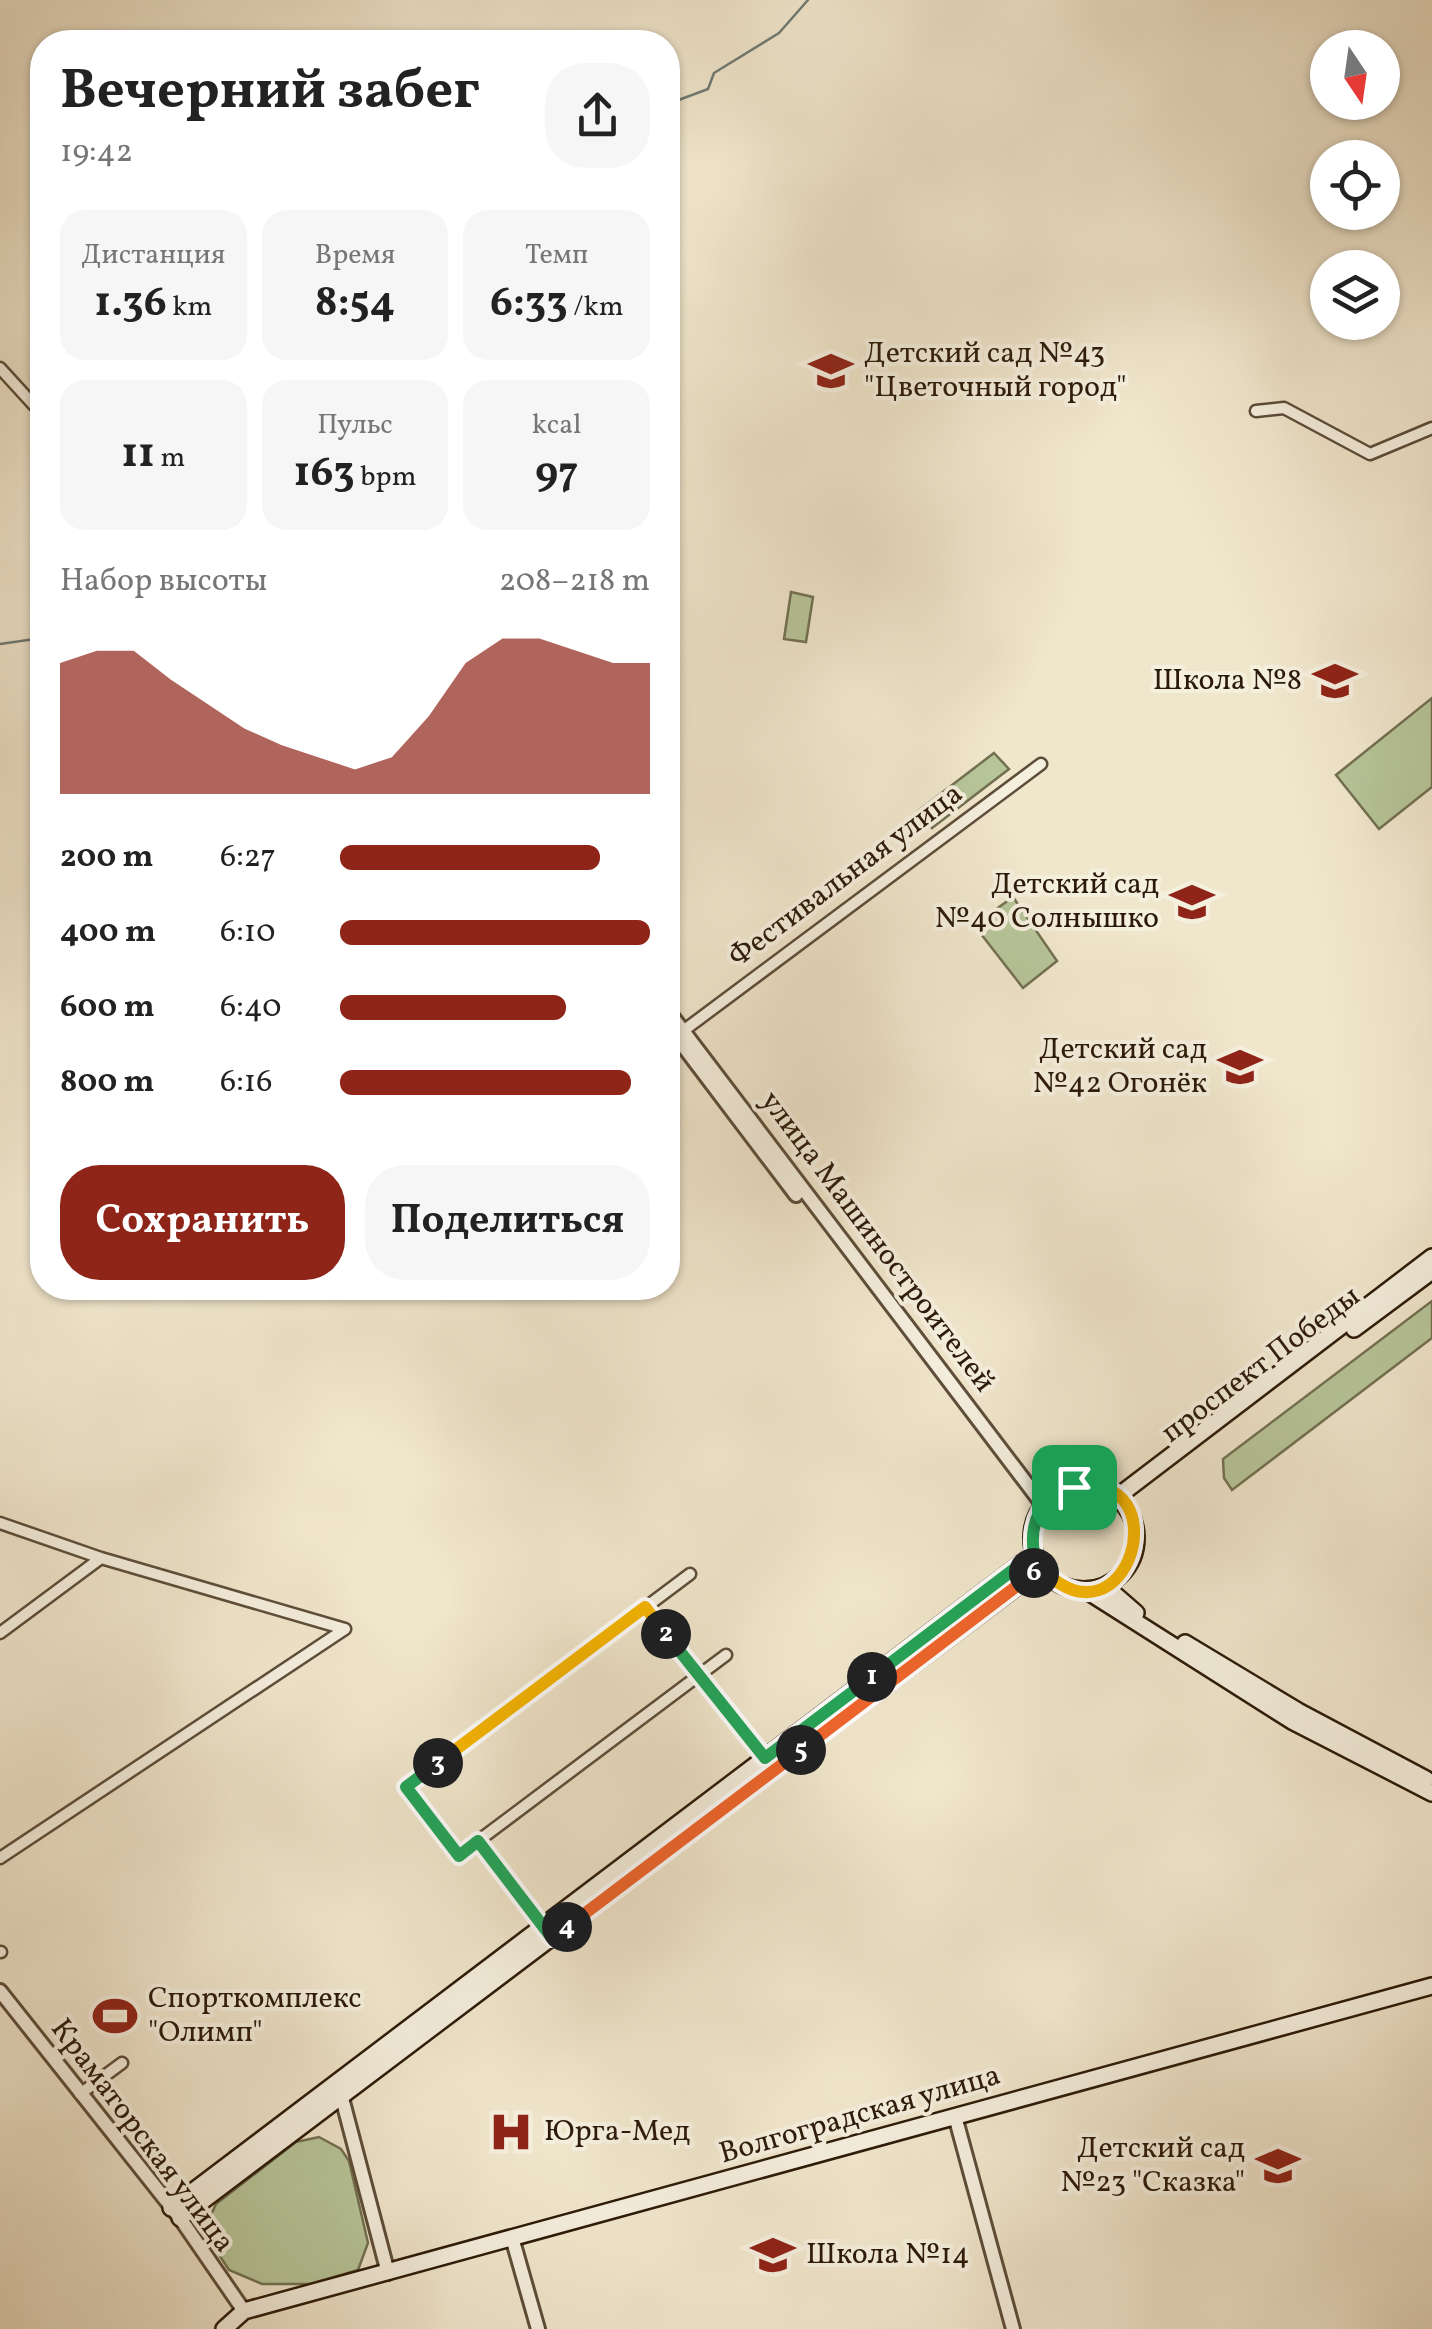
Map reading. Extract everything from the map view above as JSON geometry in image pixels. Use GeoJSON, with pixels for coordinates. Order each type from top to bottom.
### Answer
{"type":"FeatureCollection","features":[{"type":"Feature","properties":{"kind":"main road"},"geometry":{"type":"LineString","coordinates":[[1120,1500],[1432,1257]]}},
{"type":"Feature","properties":{"kind":"main road","name":"проспект Победы"},"geometry":{"type":"LineString","coordinates":[[1120,1500],[1432,1271]]}},
{"type":"Feature","properties":{"kind":"main road"},"geometry":{"type":"LineString","coordinates":[[1087,1591],[1105,1586],[1130,1564],[1136,1549],[1136,1532],[1120,1500],[1082,1486],[1067,1488],[1041,1509],[1031,1539],[1037,1561],[1053,1581],[1087,1591],[1292,1721],[1432,1793]]}},
{"type":"Feature","properties":{"kind":"main road"},"geometry":{"type":"LineString","coordinates":[[548,1932],[765,1758],[1037,1561]]}},
{"type":"Feature","properties":{"kind":"main road"},"geometry":{"type":"LineString","coordinates":[[175,2213],[1037,1561]]}},
{"type":"Feature","properties":{"kind":"main road"},"geometry":{"type":"LineString","coordinates":[[1105,1586],[1142,1618],[1298,1711],[1432,1782]]}},
{"type":"Feature","properties":{"kind":"main road"},"geometry":{"type":"LineString","coordinates":[[387,2270],[1432,1975]]}},
{"type":"Feature","properties":{"kind":"main road","name":"Волгоградская улица"},"geometry":{"type":"LineString","coordinates":[[244,2311],[387,2270],[513,2241],[1432,1986]]}},
{"type":"Feature","properties":{"kind":"main road"},"geometry":{"type":"LineString","coordinates":[[224,2329],[244,2311]]}},
{"type":"Feature","properties":{"kind":"street"},"geometry":{"type":"LineString","coordinates":[[0,368],[4,386],[30,405]]}},
{"type":"Feature","properties":{"kind":"street"},"geometry":{"type":"LineString","coordinates":[[1256,412],[1284,408],[1370,454],[1432,428]]}},
{"type":"Feature","properties":{"kind":"street","name":"Фестивальная улица"},"geometry":{"type":"LineString","coordinates":[[683,1030],[1041,764]]}},
{"type":"Feature","properties":{"kind":"street","name":"улица Машиностроителей"},"geometry":{"type":"LineString","coordinates":[[680,1026],[1041,1509]]}},
{"type":"Feature","properties":{"kind":"street"},"geometry":{"type":"LineString","coordinates":[[680,1042],[1041,1509]]}},
{"type":"Feature","properties":{"kind":"street"},"geometry":{"type":"LineString","coordinates":[[0,1523],[101,1558],[345,1630],[0,1858]]}},
{"type":"Feature","properties":{"kind":"street"},"geometry":{"type":"LineString","coordinates":[[0,1633],[101,1558]]}},
{"type":"Feature","properties":{"kind":"street"},"geometry":{"type":"LineString","coordinates":[[690,1574],[406,1787],[459,1856],[726,1655]]}},
{"type":"Feature","properties":{"kind":"street"},"geometry":{"type":"LineString","coordinates":[[645,1607],[765,1758]]}},
{"type":"Feature","properties":{"kind":"street"},"geometry":{"type":"LineString","coordinates":[[478,1841],[548,1932]]}},
{"type":"Feature","properties":{"kind":"street","name":"Краматорская улица"},"geometry":{"type":"LineString","coordinates":[[0,1991],[175,2213],[244,2311]]}},
{"type":"Feature","properties":{"kind":"street"},"geometry":{"type":"LineString","coordinates":[[80,2094],[122,2063]]}},
{"type":"Feature","properties":{"kind":"street"},"geometry":{"type":"LineString","coordinates":[[337,2092],[387,2270]]}},
{"type":"Feature","properties":{"kind":"street"},"geometry":{"type":"LineString","coordinates":[[961,2115],[1013,2329]]}},
{"type":"Feature","properties":{"kind":"street"},"geometry":{"type":"LineString","coordinates":[[513,2241],[538,2329]]}},
{"type":"Feature","properties":{"kind":"green space"},"geometry":{"type":"Polygon","coordinates":[[[791,592],[813,597],[806,642],[784,639],[791,592]]]}},
{"type":"Feature","properties":{"kind":"green space"},"geometry":{"type":"Polygon","coordinates":[[[1432,698],[1432,787],[1379,829],[1336,775],[1432,698]]]}},
{"type":"Feature","properties":{"kind":"green space"},"geometry":{"type":"Polygon","coordinates":[[[994,753],[1009,769],[932,828],[918,811],[994,753]]]}},
{"type":"Feature","properties":{"kind":"green space"},"geometry":{"type":"Polygon","coordinates":[[[1013,897],[1057,961],[1023,988],[974,925],[1013,897]]]}},
{"type":"Feature","properties":{"kind":"green space"},"geometry":{"type":"Polygon","coordinates":[[[1432,1301],[1432,1338],[1232,1490],[1224,1478],[1223,1459],[1432,1301]]]}},
{"type":"Feature","properties":{"kind":"green space"},"geometry":{"type":"Polygon","coordinates":[[[319,2137],[341,2149],[349,2161],[368,2243],[358,2270],[311,2284],[262,2284],[229,2270],[208,2238],[206,2226],[216,2204],[296,2142],[319,2137]]]}},
{"type":"Feature","properties":{"kind":"waterway"},"geometry":{"type":"LineString","coordinates":[[680,100],[708,89],[714,73],[779,33],[808,0]]}},
{"type":"Feature","properties":{"kind":"waterway"},"geometry":{"type":"LineString","coordinates":[[0,644],[30,640]]}},
{"type":"Feature","properties":{"kind":"place","name":"Детский сад №43 \"Цветочный город\""},"geometry":{"type":"Point","coordinates":[831,371]}},
{"type":"Feature","properties":{"kind":"place","name":"Школа №8"},"geometry":{"type":"Point","coordinates":[1335,681]}},
{"type":"Feature","properties":{"kind":"place","name":"Детский сад №40 Солнышко"},"geometry":{"type":"Point","coordinates":[1192,902]}},
{"type":"Feature","properties":{"kind":"place","name":"Детский сад №42 Огонёк"},"geometry":{"type":"Point","coordinates":[1240,1067]}},
{"type":"Feature","properties":{"kind":"place","name":"Спорткомплекс \"Олимп\""},"geometry":{"type":"Point","coordinates":[115,2016]}},
{"type":"Feature","properties":{"kind":"place","name":"Юрга-Мед"},"geometry":{"type":"Point","coordinates":[511,2132]}},
{"type":"Feature","properties":{"kind":"place","name":"Детский сад №23 \"Сказка\""},"geometry":{"type":"Point","coordinates":[1278,2166]}},
{"type":"Feature","properties":{"kind":"place","name":"Школа №14"},"geometry":{"type":"Point","coordinates":[773,2255]}},
{"type":"Feature","properties":{"kind":"route"},"geometry":{"type":"LineString","coordinates":[[1074,1487],[1097,1487],[1111,1492],[1132,1516],[1136,1549],[1119,1578],[1087,1591],[1070,1589],[1053,1581],[1041,1568],[552,1938],[478,1841],[459,1856],[406,1787],[645,1607],[765,1758],[1034,1554],[1033,1524],[1043,1505],[1054,1495],[1074,1487]]}}]}
